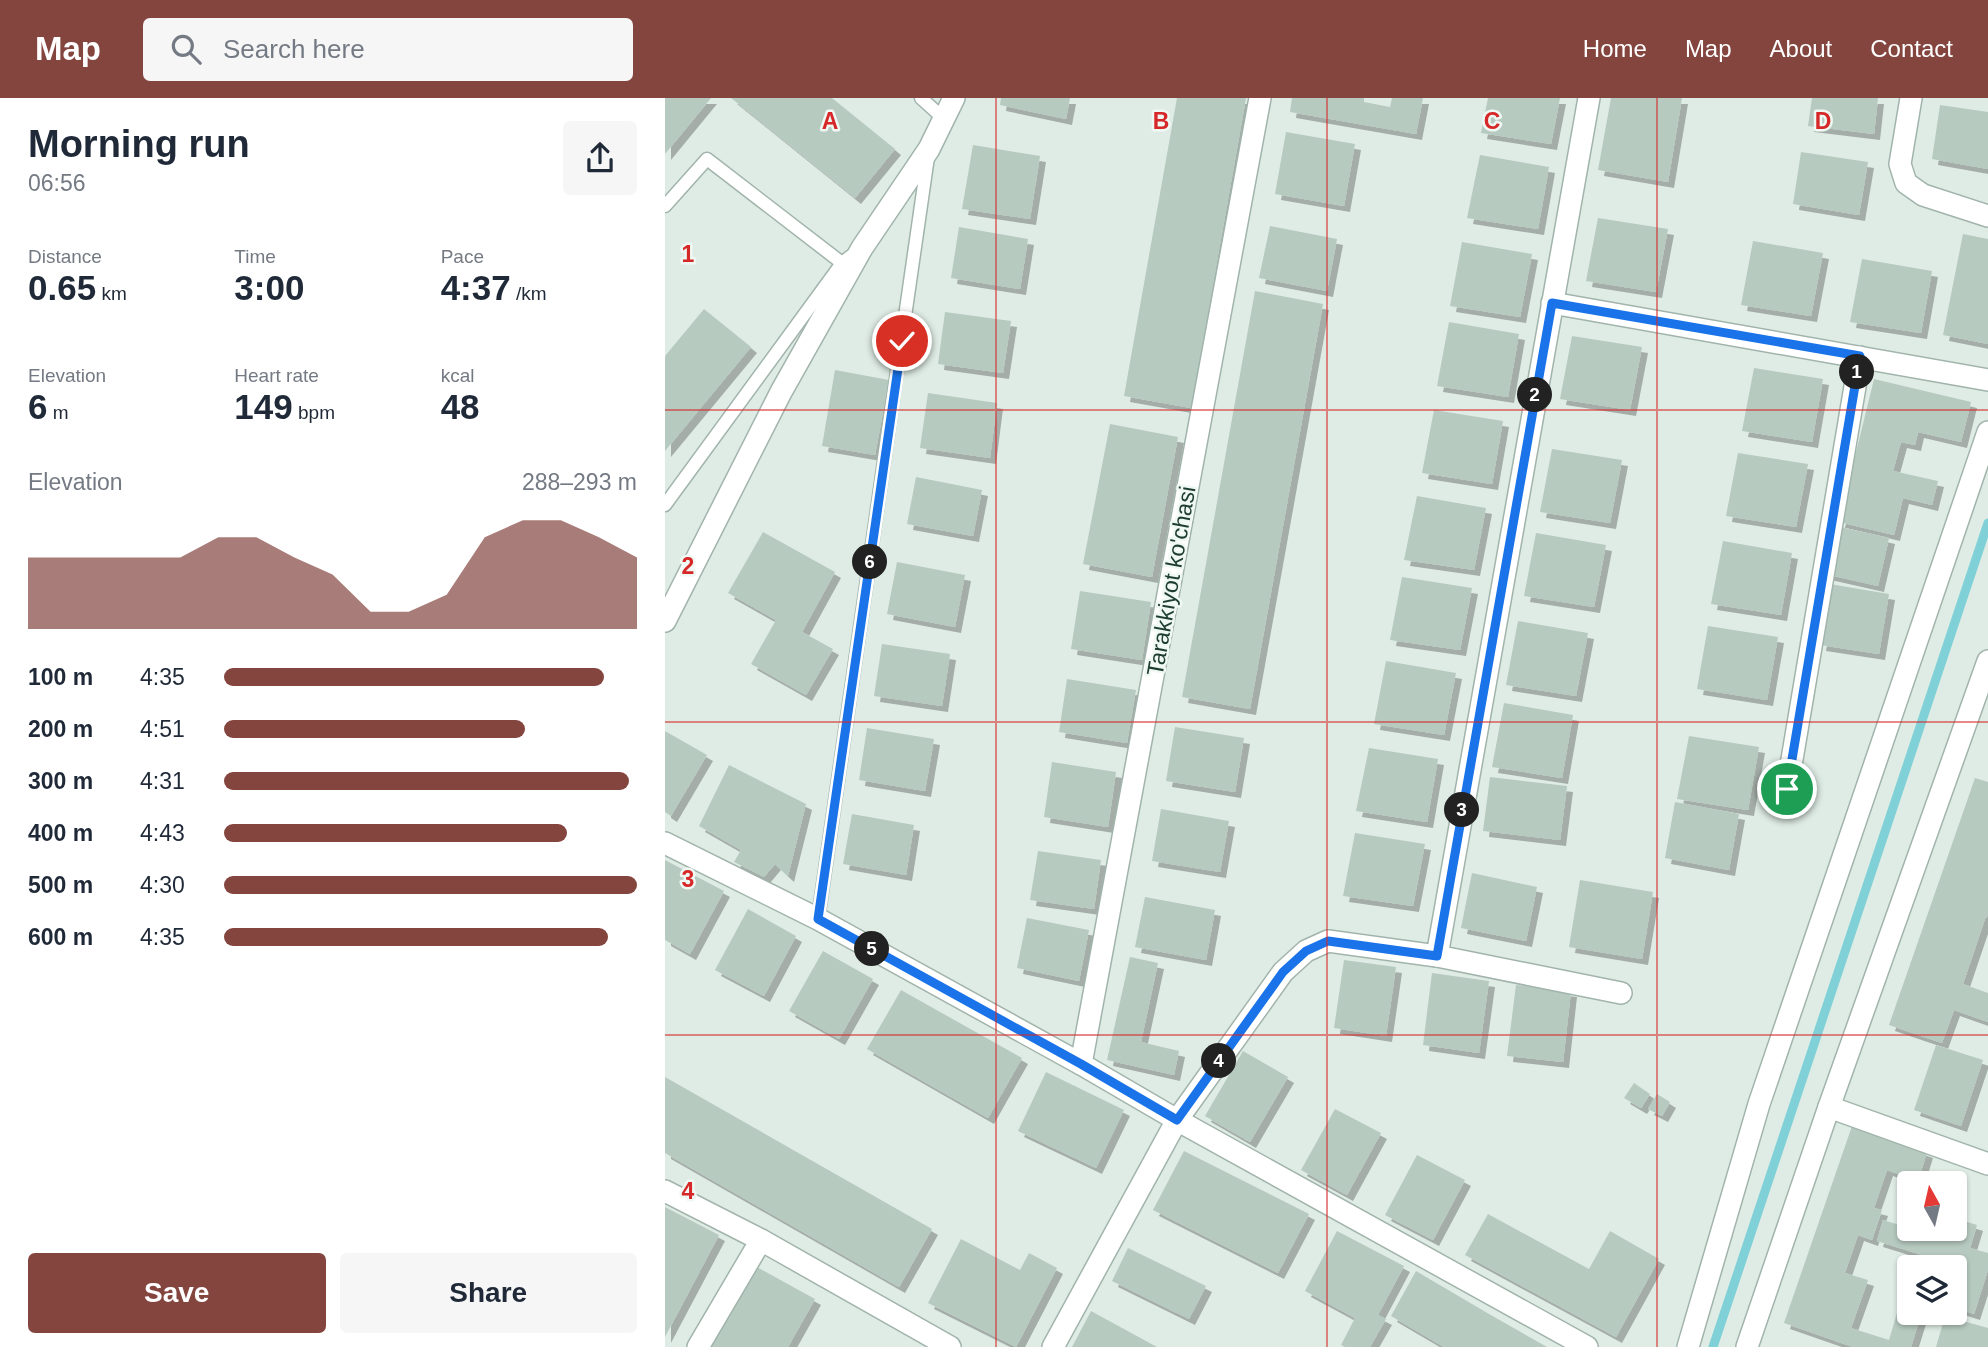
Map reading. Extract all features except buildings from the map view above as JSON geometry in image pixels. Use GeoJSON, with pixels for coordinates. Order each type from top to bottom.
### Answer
{"type":"FeatureCollection","features":[{"type":"Feature","properties":{"kind":"street"},"geometry":{"type":"LineString","coordinates":[[665,621],[781,392],[862,248],[929,149],[954,98]]}},
{"type":"Feature","properties":{"kind":"street","name":"Tarakkiyot ko'chasi"},"geometry":{"type":"LineString","coordinates":[[1081,1064],[1260,98]]}},
{"type":"Feature","properties":{"kind":"street"},"geometry":{"type":"LineString","coordinates":[[1437,956],[1589,98]]}},
{"type":"Feature","properties":{"kind":"street"},"geometry":{"type":"LineString","coordinates":[[1912,98],[1900,164],[1906,183],[1923,195],[1988,216]]}},
{"type":"Feature","properties":{"kind":"street"},"geometry":{"type":"LineString","coordinates":[[1552,303],[1988,380]]}},
{"type":"Feature","properties":{"kind":"street"},"geometry":{"type":"LineString","coordinates":[[1787,789],[1860,356]]}},
{"type":"Feature","properties":{"kind":"street"},"geometry":{"type":"LineString","coordinates":[[1688,1347],[1759,1104],[1988,432]]}},
{"type":"Feature","properties":{"kind":"street"},"geometry":{"type":"LineString","coordinates":[[1747,1347],[1829,1107],[1988,661]]}},
{"type":"Feature","properties":{"kind":"street"},"geometry":{"type":"LineString","coordinates":[[665,843],[818,919],[1587,1347]]}},
{"type":"Feature","properties":{"kind":"street"},"geometry":{"type":"LineString","coordinates":[[1053,1347],[1177,1120],[1283,972],[1306,951],[1328,941],[1437,956],[1621,993]]}},
{"type":"Feature","properties":{"kind":"street"},"geometry":{"type":"LineString","coordinates":[[1829,1107],[1988,1164]]}},
{"type":"Feature","properties":{"kind":"street"},"geometry":{"type":"LineString","coordinates":[[665,1191],[761,1240],[950,1347]]}},
{"type":"Feature","properties":{"kind":"street"},"geometry":{"type":"LineString","coordinates":[[698,1347],[761,1240]]}},
{"type":"Feature","properties":{"kind":"lane"},"geometry":{"type":"LineString","coordinates":[[921,98],[943,117]]}},
{"type":"Feature","properties":{"kind":"lane"},"geometry":{"type":"LineString","coordinates":[[818,919],[929,149]]}},
{"type":"Feature","properties":{"kind":"lane"},"geometry":{"type":"LineString","coordinates":[[665,205],[707,159],[842,263]]}},
{"type":"Feature","properties":{"kind":"lane"},"geometry":{"type":"LineString","coordinates":[[665,505],[842,263],[862,248]]}},
{"type":"Feature","properties":{"kind":"waterway"},"geometry":{"type":"LineString","coordinates":[[1713,1347],[1988,523]]}},
{"type":"Feature","properties":{"kind":"route"},"geometry":{"type":"LineString","coordinates":[[902,341],[818,919],[1177,1120],[1283,972],[1306,951],[1328,941],[1437,956],[1552,303],[1860,356],[1787,789]]}}]}
